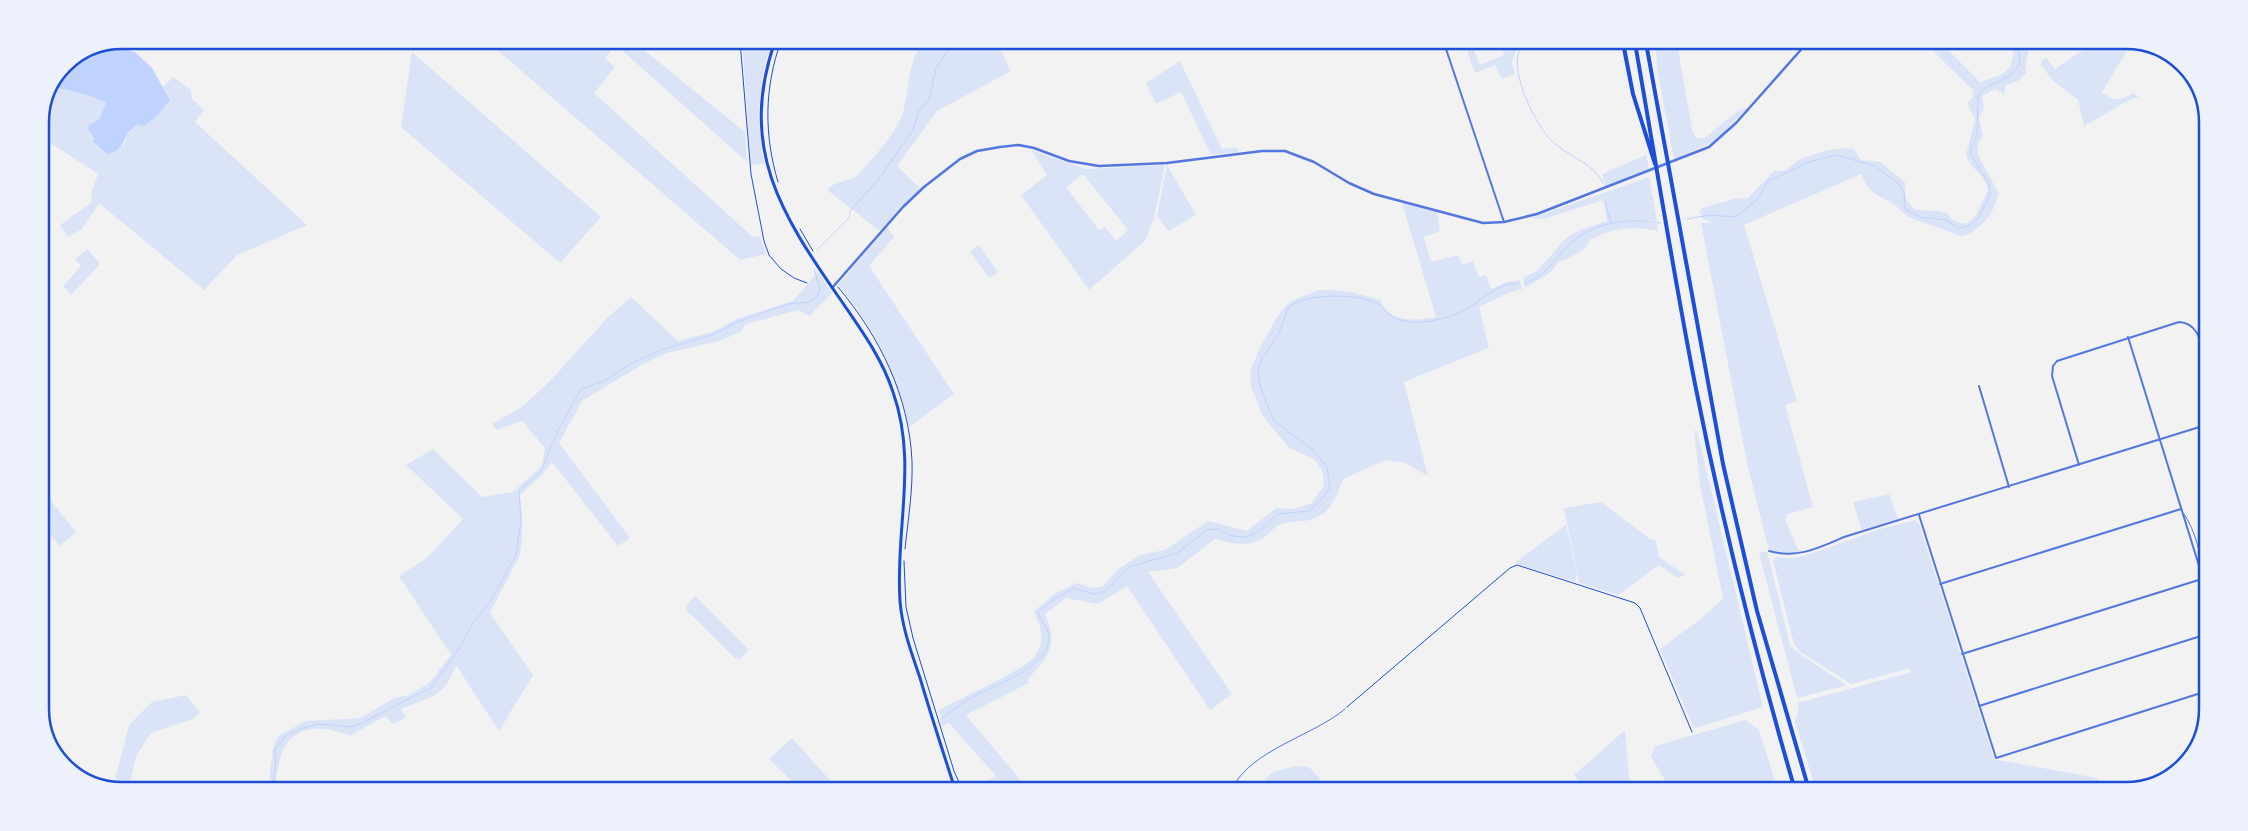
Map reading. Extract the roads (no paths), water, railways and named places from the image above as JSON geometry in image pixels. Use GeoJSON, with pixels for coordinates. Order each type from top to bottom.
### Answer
{"type":"FeatureCollection","features":[{"type":"Feature","properties":{"kind":"highway"},"geometry":{"type":"LineString","coordinates":[[1624,49],[1640,121],[1658,173]]}},
{"type":"Feature","properties":{"kind":"highway"},"geometry":{"type":"LineString","coordinates":[[1636,49],[1695,383],[1724,519],[1757,655],[1794,782]]}},
{"type":"Feature","properties":{"kind":"highway"},"geometry":{"type":"LineString","coordinates":[[1647,49],[1707,381],[1729,490],[1775,679],[1807,782]]}},
{"type":"Feature","properties":{"kind":"main road"},"geometry":{"type":"LineString","coordinates":[[772,49],[768,61],[762,97],[762,128],[766,165],[774,189],[786,217],[878,356],[894,392],[900,414],[905,443],[906,469],[898,554],[900,604],[908,642],[953,782]]}},
{"type":"Feature","properties":{"kind":"street"},"geometry":{"type":"LineString","coordinates":[[1446,49],[1504,222]]}},
{"type":"Feature","properties":{"kind":"street"},"geometry":{"type":"LineString","coordinates":[[834,287],[903,208],[924,187],[960,159],[977,151],[1019,145],[1034,148],[1069,161],[1099,166],[1167,163],[1262,151],[1285,151],[1314,162],[1348,183],[1374,194],[1483,223],[1504,222],[1537,214],[1682,160],[1717,143],[1802,49]]}},
{"type":"Feature","properties":{"kind":"street"},"geometry":{"type":"LineString","coordinates":[[2079,465],[2052,376],[2053,366],[2064,357],[2177,322],[2184,322],[2195,328],[2199,340]]}},
{"type":"Feature","properties":{"kind":"street"},"geometry":{"type":"LineString","coordinates":[[2128,337],[2180,509],[2199,564]]}},
{"type":"Feature","properties":{"kind":"street"},"geometry":{"type":"LineString","coordinates":[[1979,386],[2009,487]]}},
{"type":"Feature","properties":{"kind":"street"},"geometry":{"type":"LineString","coordinates":[[1769,551],[1787,555],[1806,553],[1844,537],[2199,427]]}},
{"type":"Feature","properties":{"kind":"street"},"geometry":{"type":"LineString","coordinates":[[1940,584],[2180,509]]}},
{"type":"Feature","properties":{"kind":"street"},"geometry":{"type":"LineString","coordinates":[[1919,515],[1996,758],[2199,694]]}},
{"type":"Feature","properties":{"kind":"street"},"geometry":{"type":"LineString","coordinates":[[1962,654],[2199,580]]}},
{"type":"Feature","properties":{"kind":"street"},"geometry":{"type":"LineString","coordinates":[[1979,706],[2199,637]]}},
{"type":"Feature","properties":{"kind":"lane"},"geometry":{"type":"LineString","coordinates":[[1236,782],[1250,766],[1281,745],[1325,724],[1345,709]]}},
{"type":"Feature","properties":{"kind":"water"},"geometry":{"type":"Polygon","coordinates":[[[124,49],[135,52],[152,68],[170,100],[156,117],[144,126],[138,124],[117,150],[107,154],[92,141],[94,139],[88,128],[89,125],[99,119],[106,103],[81,93],[57,89],[70,70],[81,61],[94,54],[108,50],[124,49]]]}},
{"type":"Feature","properties":{"kind":"waterway"},"geometry":{"type":"LineString","coordinates":[[817,250],[849,218],[850,211],[878,180],[913,130],[919,111],[929,100],[936,68],[949,49]]}},
{"type":"Feature","properties":{"kind":"waterway"},"geometry":{"type":"LineString","coordinates":[[1521,49],[1517,62],[1519,76],[1523,91],[1536,120],[1556,145],[1593,170],[1603,183]]}},
{"type":"Feature","properties":{"kind":"waterway"},"geometry":{"type":"LineString","coordinates":[[1687,219],[1710,215],[1735,217],[1757,200],[1768,181],[1812,161],[1837,155],[1875,166],[1899,184],[1904,193],[1905,209],[1920,217],[1946,220],[1958,228],[1969,226],[1979,217],[1990,195],[1989,184],[1971,155],[1971,149],[1977,135],[1978,95],[1982,90],[2006,78],[2016,70],[2020,62],[2019,49]]}},
{"type":"Feature","properties":{"kind":"waterway"},"geometry":{"type":"LineString","coordinates":[[1605,202],[1611,223]]}},
{"type":"Feature","properties":{"kind":"waterway"},"geometry":{"type":"LineString","coordinates":[[1525,283],[1538,277],[1575,240],[1597,227],[1622,221],[1660,223]]}},
{"type":"Feature","properties":{"kind":"waterway"},"geometry":{"type":"LineString","coordinates":[[273,782],[274,750],[286,736],[300,729],[319,724],[350,727],[362,723],[432,687],[460,647],[473,623],[490,602],[516,555],[521,520],[519,491],[541,471],[557,432],[581,389],[604,381],[632,363],[661,350],[715,334],[737,322],[788,304],[809,302],[817,297],[820,289],[814,269]]}},
{"type":"Feature","properties":{"kind":"waterway"},"geometry":{"type":"LineString","coordinates":[[942,718],[973,697],[1022,672],[1042,656],[1047,647],[1049,636],[1038,612],[1054,599],[1074,588],[1093,594],[1107,590],[1129,567],[1177,553],[1207,530],[1218,529],[1232,536],[1246,537],[1261,530],[1277,514],[1309,511],[1320,501],[1330,488],[1327,467],[1313,450],[1274,421],[1260,386],[1258,371],[1260,362],[1279,333],[1288,308],[1306,299],[1318,297],[1356,297],[1376,303],[1398,320],[1420,322],[1445,318],[1467,309],[1503,286],[1518,283]]}}]}
